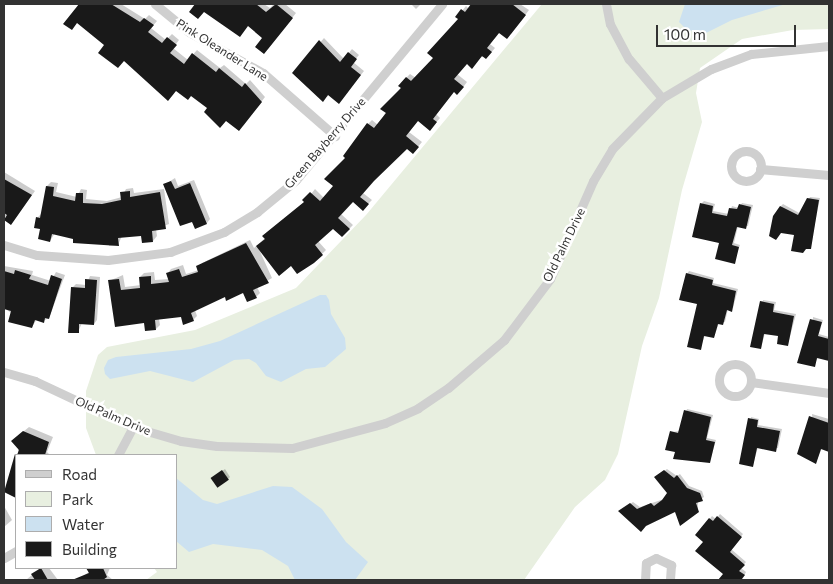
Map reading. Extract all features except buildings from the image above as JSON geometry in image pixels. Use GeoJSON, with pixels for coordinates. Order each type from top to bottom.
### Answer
{"type":"FeatureCollection","features":[{"type":"Feature","properties":{"kind":"street","name":"Pink Oleander Lane"},"geometry":{"type":"LineString","coordinates":[[155,4],[189,32],[263,73],[335,136]]}},
{"type":"Feature","properties":{"kind":"street","name":"Green Bayberry Drive"},"geometry":{"type":"LineString","coordinates":[[4,245],[37,254],[108,260],[140,258],[195,244],[224,232],[257,212],[296,180],[335,136],[442,4]]}},
{"type":"Feature","properties":{"kind":"street"},"geometry":{"type":"LineString","coordinates":[[606,4],[610,24],[630,58],[662,98]]}},
{"type":"Feature","properties":{"kind":"street","name":"Old Palm Drive"},"geometry":{"type":"LineString","coordinates":[[4,372],[35,381],[133,427],[181,441],[217,446],[292,448],[350,435],[418,408],[475,367],[528,311],[564,251],[593,181],[612,149],[662,98],[711,69],[751,54],[829,46]]}},
{"type":"Feature","properties":{"kind":"street"},"geometry":{"type":"LineString","coordinates":[[760,169],[829,175]]}},
{"type":"Feature","properties":{"kind":"street"},"geometry":{"type":"LineString","coordinates":[[751,382],[829,392]]}},
{"type":"Feature","properties":{"kind":"street"},"geometry":{"type":"LineString","coordinates":[[119,454],[133,427]]}},
{"type":"Feature","properties":{"kind":"street"},"geometry":{"type":"LineString","coordinates":[[4,558],[15,552]]}},
{"type":"Feature","properties":{"kind":"street"},"geometry":{"type":"LineString","coordinates":[[645,580],[643,569],[656,558],[671,565],[670,580]]}},
{"type":"Feature","properties":{"kind":"green space"},"geometry":{"type":"Polygon","coordinates":[[[542,4],[829,4],[829,29],[793,30],[742,39],[700,68],[696,93],[702,122],[682,190],[659,298],[642,346],[618,454],[605,480],[575,507],[524,580],[146,580],[157,572],[155,569],[178,569],[178,454],[96,454],[86,428],[86,391],[98,355],[107,347],[195,330],[296,288],[366,215],[542,4]]]}},
{"type":"Feature","properties":{"kind":"water"},"geometry":{"type":"Polygon","coordinates":[[[685,4],[786,4],[732,20],[706,33],[687,30],[679,22],[685,4]]]}},
{"type":"Feature","properties":{"kind":"water"},"geometry":{"type":"Polygon","coordinates":[[[320,295],[326,295],[329,300],[331,314],[345,338],[346,349],[325,367],[306,369],[281,382],[266,376],[256,363],[249,359],[234,360],[193,382],[150,371],[110,379],[105,374],[104,368],[108,360],[116,357],[191,349],[220,341],[320,295]]]}},
{"type":"Feature","properties":{"kind":"water"},"geometry":{"type":"Polygon","coordinates":[[[178,480],[203,500],[217,504],[273,486],[292,487],[322,509],[346,542],[368,562],[355,580],[295,580],[288,566],[262,550],[213,544],[189,552],[178,543],[178,480]]]}}]}
